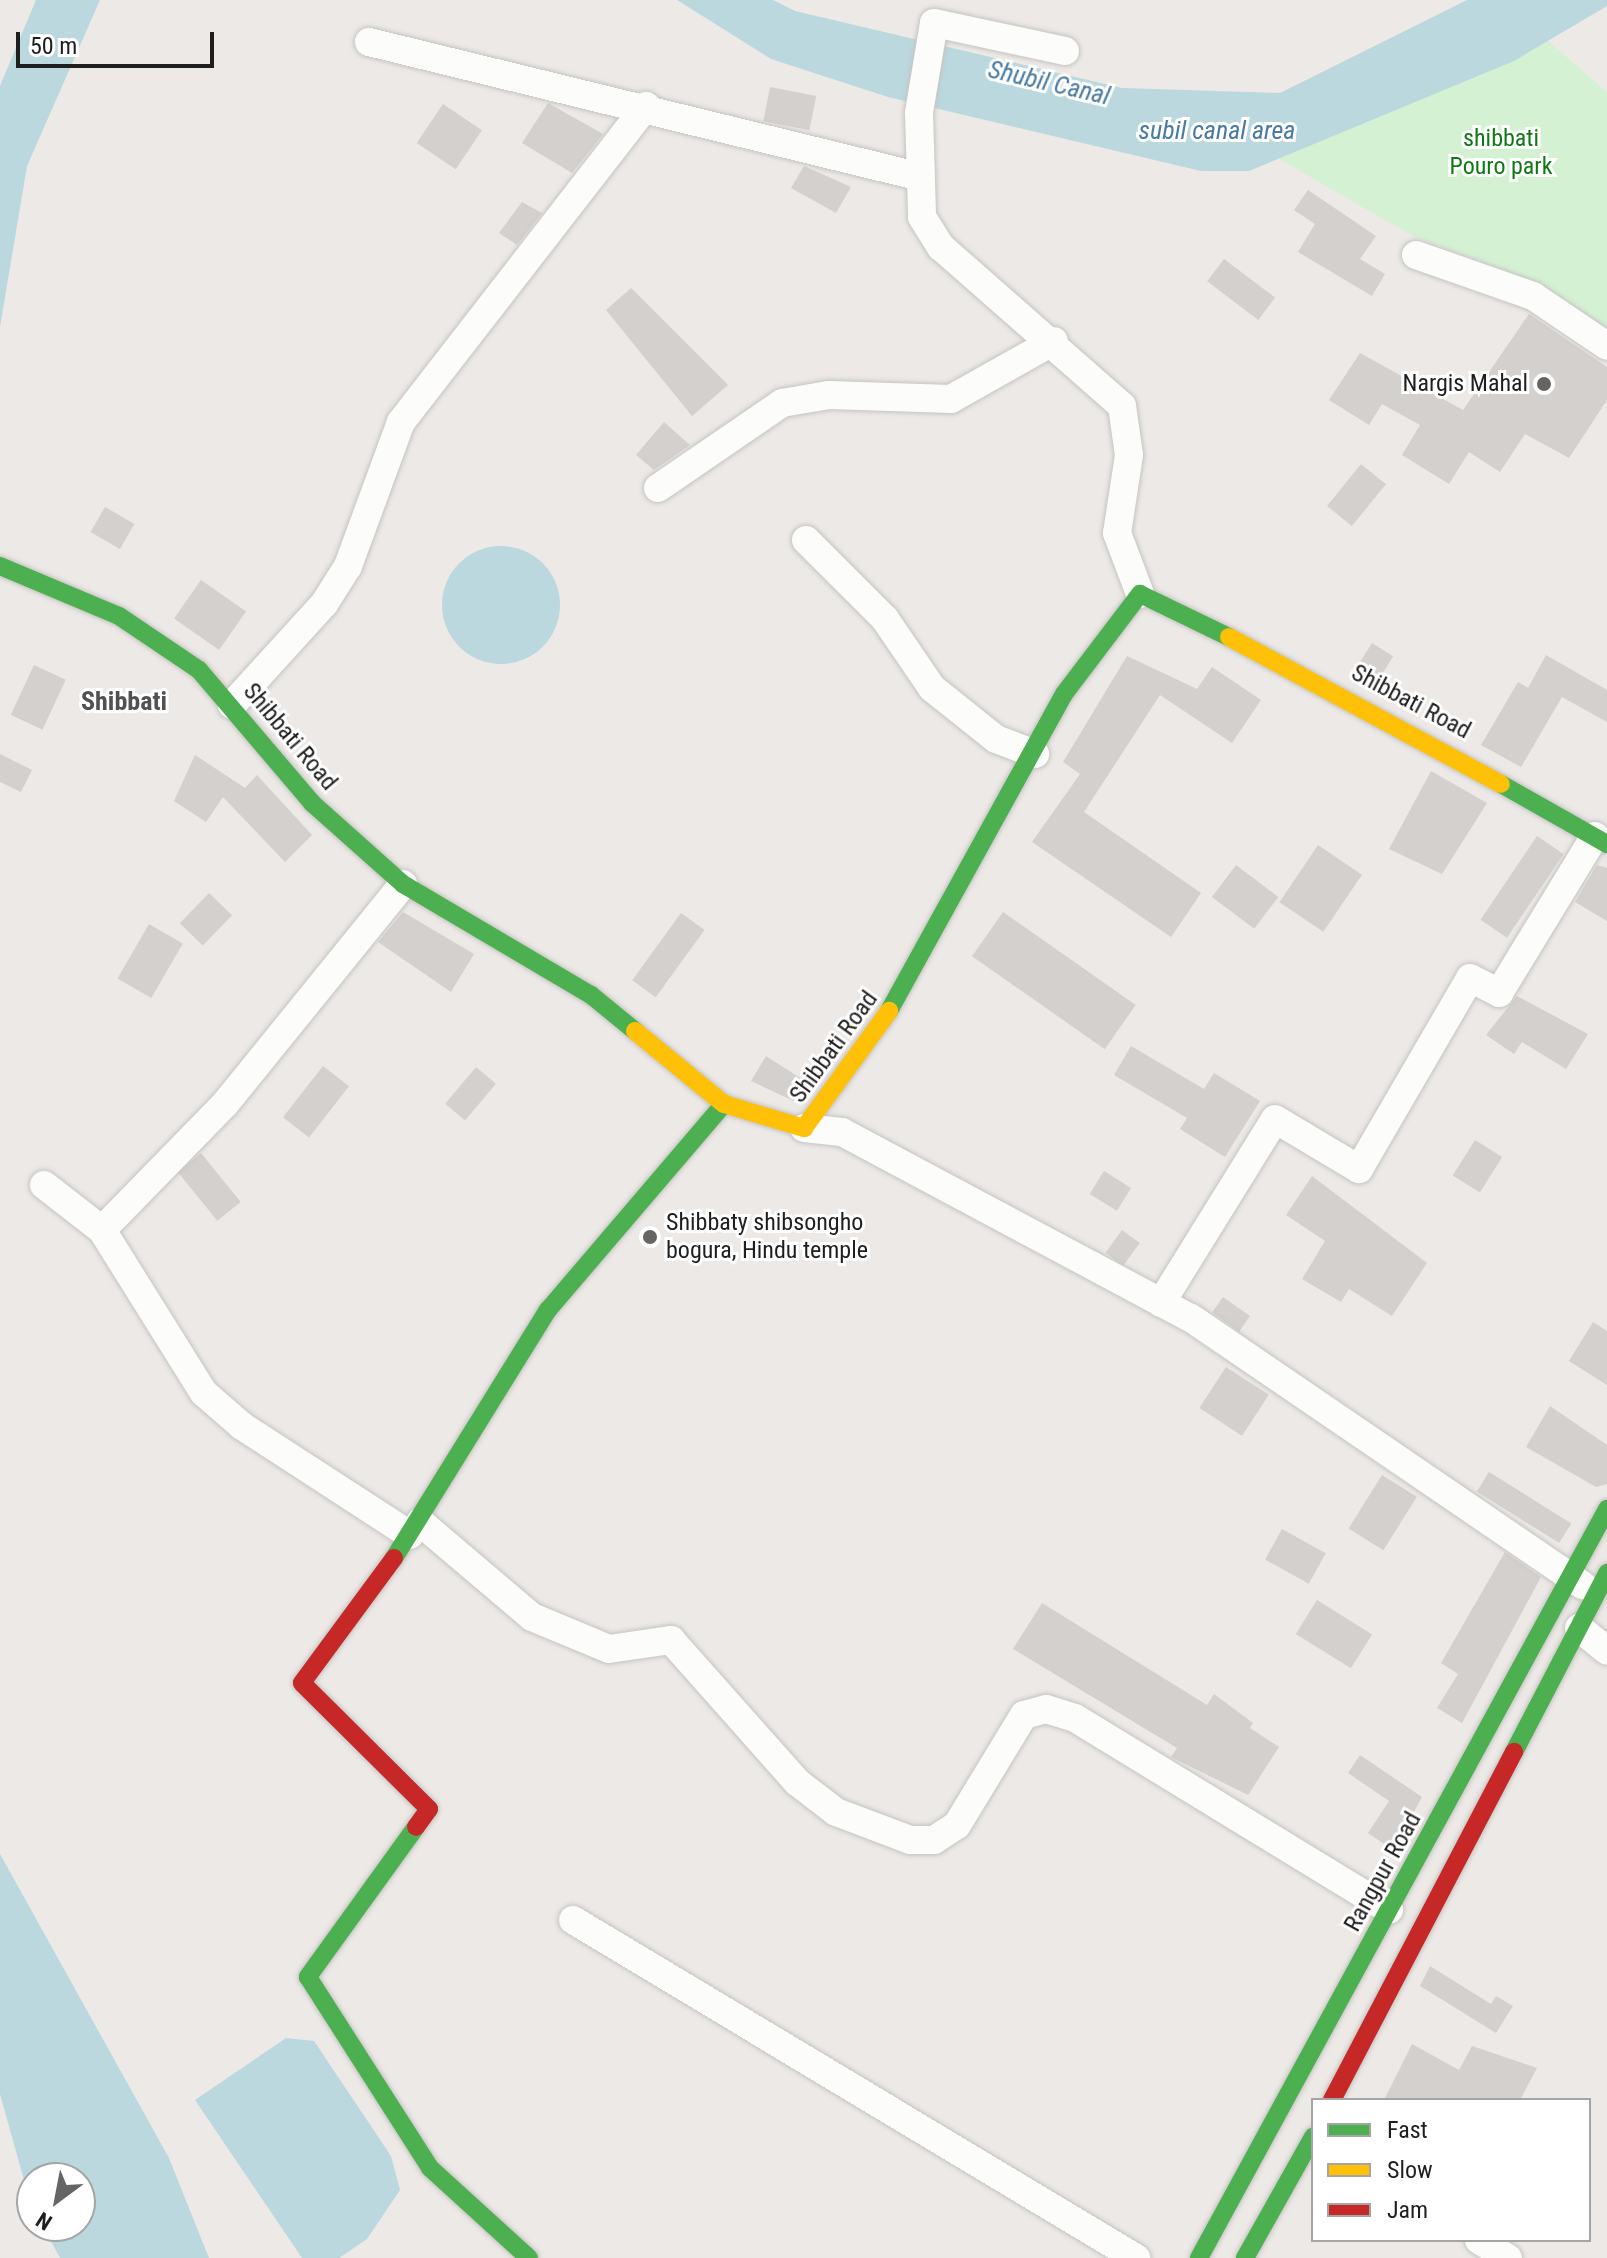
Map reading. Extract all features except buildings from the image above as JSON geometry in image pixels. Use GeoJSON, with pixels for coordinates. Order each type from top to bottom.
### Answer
{"type":"FeatureCollection","features":[{"type":"Feature","properties":{"kind":"main road","name":"Shibbati Road"},"geometry":{"type":"LineString","coordinates":[[0,566],[119,616],[199,670],[232,705],[312,803],[403,884],[591,995],[724,1104],[804,1128],[827,1105],[910,979],[1035,754],[1064,694],[1140,594],[1326,684],[1601,840]]}},
{"type":"Feature","properties":{"kind":"main road"},"geometry":{"type":"LineString","coordinates":[[529,2258],[430,2168],[308,1977],[429,1809],[302,1683],[415,1529],[548,1310],[724,1104]]}},
{"type":"Feature","properties":{"kind":"main road","name":"Rangpur Road"},"geometry":{"type":"LineString","coordinates":[[1199,2258],[1607,1509]]}},
{"type":"Feature","properties":{"kind":"main road"},"geometry":{"type":"LineString","coordinates":[[1333,2098],[1602,1583]]}},
{"type":"Feature","properties":{"kind":"main road"},"geometry":{"type":"LineString","coordinates":[[1245,2258],[1311,2141]]}},
{"type":"Feature","properties":{"kind":"street"},"geometry":{"type":"LineString","coordinates":[[1065,51],[934,23],[919,113],[917,176],[922,217],[941,247],[1054,341],[1122,406],[1129,455],[1117,533],[1140,594]]}},
{"type":"Feature","properties":{"kind":"street"},"geometry":{"type":"LineString","coordinates":[[369,42],[646,106],[917,176]]}},
{"type":"Feature","properties":{"kind":"street"},"geometry":{"type":"LineString","coordinates":[[232,705],[324,604],[348,566],[401,422],[646,106]]}},
{"type":"Feature","properties":{"kind":"street"},"geometry":{"type":"LineString","coordinates":[[1416,255],[1533,296],[1607,346]]}},
{"type":"Feature","properties":{"kind":"street"},"geometry":{"type":"LineString","coordinates":[[658,488],[782,403],[829,395],[951,399],[1054,341]]}},
{"type":"Feature","properties":{"kind":"street"},"geometry":{"type":"LineString","coordinates":[[806,540],[885,619],[932,688],[996,739],[1035,754]]}},
{"type":"Feature","properties":{"kind":"street"},"geometry":{"type":"LineString","coordinates":[[1161,1303],[1275,1119],[1359,1169],[1470,978],[1499,993],[1601,840]]}},
{"type":"Feature","properties":{"kind":"street"},"geometry":{"type":"LineString","coordinates":[[102,1230],[225,1104],[403,884]]}},
{"type":"Feature","properties":{"kind":"street"},"geometry":{"type":"LineString","coordinates":[[804,1128],[842,1132],[1161,1303],[1571,1577],[1602,1583]]}},
{"type":"Feature","properties":{"kind":"street"},"geometry":{"type":"LineString","coordinates":[[44,1185],[102,1230],[204,1393],[242,1426],[415,1529],[532,1617],[609,1649],[671,1640],[797,1782],[836,1812],[910,1840],[934,1840],[957,1825],[1024,1715],[1046,1709],[1075,1718],[1389,1910]]}},
{"type":"Feature","properties":{"kind":"street"},"geometry":{"type":"LineString","coordinates":[[1579,1628],[1607,1651]]}},
{"type":"Feature","properties":{"kind":"street"},"geometry":{"type":"LineString","coordinates":[[573,1920],[1136,2258]]}},
{"type":"Feature","properties":{"kind":"street"},"geometry":{"type":"LineString","coordinates":[[1482,2242],[1508,2258]]}},
{"type":"Feature","properties":{"kind":"green space","name":"shibbati Pouro park"},"geometry":{"type":"Polygon","coordinates":[[[1527,23],[1607,92],[1607,345],[1504,270],[1413,236],[1265,151],[1527,23]]]}},
{"type":"Feature","properties":{"kind":"water"},"geometry":{"type":"Polygon","coordinates":[[[36,0],[100,0],[27,166],[0,327],[0,86],[36,0]]]}},
{"type":"Feature","properties":{"kind":"water","name":"subil canal area"},"geometry":{"type":"Polygon","coordinates":[[[677,0],[773,0],[795,11],[1122,88],[1280,93],[1467,0],[1607,0],[1607,6],[1514,61],[1249,171],[1201,171],[888,97],[771,59],[677,0]]]}},
{"type":"Feature","properties":{"kind":"water"},"geometry":{"type":"Polygon","coordinates":[[[501,546],[524,550],[543,563],[556,582],[560,605],[556,628],[543,647],[524,660],[501,664],[478,660],[459,647],[446,628],[442,605],[446,582],[459,563],[478,550],[501,546]]]}},
{"type":"Feature","properties":{"kind":"water"},"geometry":{"type":"Polygon","coordinates":[[[0,1854],[169,2158],[209,2258],[60,2258],[52,2242],[96,2242],[96,2162],[19,2162],[0,2094],[0,1854]]]}},
{"type":"Feature","properties":{"kind":"water"},"geometry":{"type":"Polygon","coordinates":[[[286,2038],[314,2041],[391,2156],[400,2190],[367,2239],[339,2258],[302,2258],[195,2100],[286,2038]]]}},
{"type":"Feature","properties":{"kind":"traffic: fast"},"geometry":{"type":"LineString","coordinates":[[0,566],[119,616],[199,670],[312,803],[403,884],[591,995],[635,1031]]}},
{"type":"Feature","properties":{"kind":"traffic: fast"},"geometry":{"type":"LineString","coordinates":[[889,1011],[1064,694],[1140,594],[1229,637]]}},
{"type":"Feature","properties":{"kind":"traffic: fast"},"geometry":{"type":"LineString","coordinates":[[1501,784],[1607,844]]}},
{"type":"Feature","properties":{"kind":"traffic: fast"},"geometry":{"type":"LineString","coordinates":[[394,1558],[548,1310],[724,1104]]}},
{"type":"Feature","properties":{"kind":"traffic: fast"},"geometry":{"type":"LineString","coordinates":[[1199,2258],[1607,1509]]}},
{"type":"Feature","properties":{"kind":"traffic: fast"},"geometry":{"type":"LineString","coordinates":[[1514,1752],[1607,1573]]}},
{"type":"Feature","properties":{"kind":"traffic: fast"},"geometry":{"type":"LineString","coordinates":[[416,1827],[308,1977],[430,2168],[529,2258]]}},
{"type":"Feature","properties":{"kind":"traffic: fast"},"geometry":{"type":"LineString","coordinates":[[1245,2258],[1311,2141]]}},
{"type":"Feature","properties":{"kind":"traffic: slow"},"geometry":{"type":"LineString","coordinates":[[1229,637],[1501,784]]}},
{"type":"Feature","properties":{"kind":"traffic: slow"},"geometry":{"type":"LineString","coordinates":[[635,1031],[724,1104],[804,1128],[889,1011]]}},
{"type":"Feature","properties":{"kind":"traffic: jam"},"geometry":{"type":"LineString","coordinates":[[394,1558],[302,1683],[429,1809],[416,1827]]}},
{"type":"Feature","properties":{"kind":"traffic: jam"},"geometry":{"type":"LineString","coordinates":[[1333,2098],[1514,1752]]}},
{"type":"Feature","properties":{"kind":"place","name":"Nargis Mahal"},"geometry":{"type":"Point","coordinates":[1544,384]}},
{"type":"Feature","properties":{"kind":"place","name":"Shibbaty shibsongho bogura, Hindu temple"},"geometry":{"type":"Point","coordinates":[650,1237]}},
{"type":"Feature","properties":{"kind":"district","name":"Shibbati"},"geometry":{"type":"Point","coordinates":[124,702]}},
{"type":"Feature","properties":{"kind":"water label","name":"Shubil Canal"},"geometry":{"type":"Point","coordinates":[1049,83]}}]}
